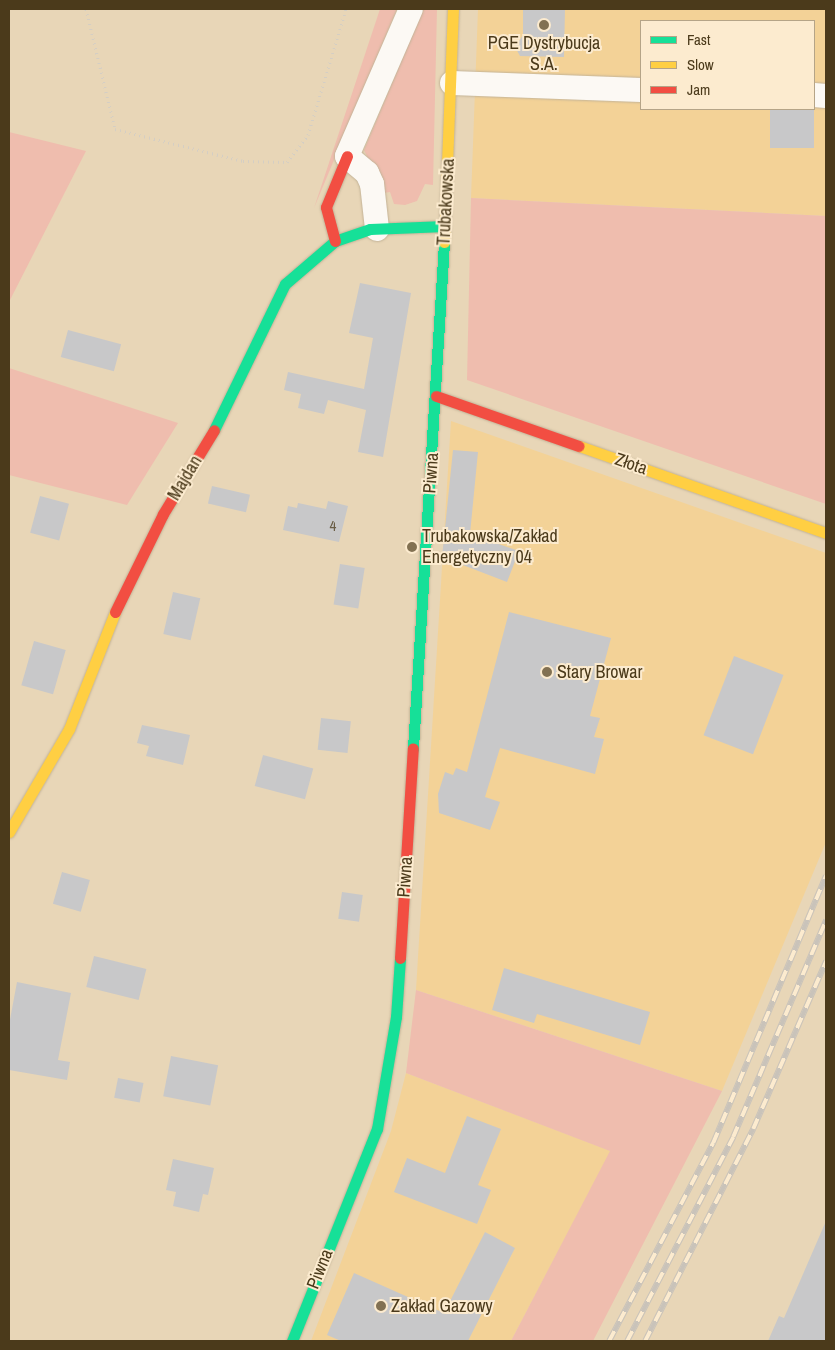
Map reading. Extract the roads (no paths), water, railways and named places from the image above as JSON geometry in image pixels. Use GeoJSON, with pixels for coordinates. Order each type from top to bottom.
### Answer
{"type":"FeatureCollection","features":[{"type":"Feature","properties":{"kind":"street"},"geometry":{"type":"LineString","coordinates":[[335,241],[326,207],[412,9]]}},
{"type":"Feature","properties":{"kind":"street","name":"Trubakowska"},"geometry":{"type":"LineString","coordinates":[[436,396],[452,83],[453,9]]}},
{"type":"Feature","properties":{"kind":"street"},"geometry":{"type":"LineString","coordinates":[[452,83],[640,90]]}},
{"type":"Feature","properties":{"kind":"street"},"geometry":{"type":"LineString","coordinates":[[347,156],[368,173],[372,184],[377,229]]}},
{"type":"Feature","properties":{"kind":"street","name":"Majdan"},"geometry":{"type":"LineString","coordinates":[[9,832],[70,729],[121,598],[163,514],[217,424],[275,299],[298,270],[335,241],[377,229],[445,226]]}},
{"type":"Feature","properties":{"kind":"street","name":"Złota"},"geometry":{"type":"LineString","coordinates":[[436,396],[826,533]]}},
{"type":"Feature","properties":{"kind":"street","name":"Piwna"},"geometry":{"type":"LineString","coordinates":[[292,1341],[377,1129],[396,1017],[436,396]]}},
{"type":"Feature","properties":{"kind":"railway"},"geometry":{"type":"LineString","coordinates":[[609,1341],[713,1143],[826,876]]}},
{"type":"Feature","properties":{"kind":"railway"},"geometry":{"type":"LineString","coordinates":[[627,1341],[733,1137],[826,920]]}},
{"type":"Feature","properties":{"kind":"railway"},"geometry":{"type":"LineString","coordinates":[[645,1341],[753,1129],[826,961]]}},
{"type":"Feature","properties":{"kind":"place","name":"PGE Dystrybucja S.A."},"geometry":{"type":"Point","coordinates":[544,25]}},
{"type":"Feature","properties":{"kind":"place","name":"Trubakowska/Zakład Energetyczny 04"},"geometry":{"type":"Point","coordinates":[412,547]}},
{"type":"Feature","properties":{"kind":"place","name":"Stary Browar"},"geometry":{"type":"Point","coordinates":[547,672]}},
{"type":"Feature","properties":{"kind":"place","name":"Zakład Gazowy"},"geometry":{"type":"Point","coordinates":[381,1306]}}]}
